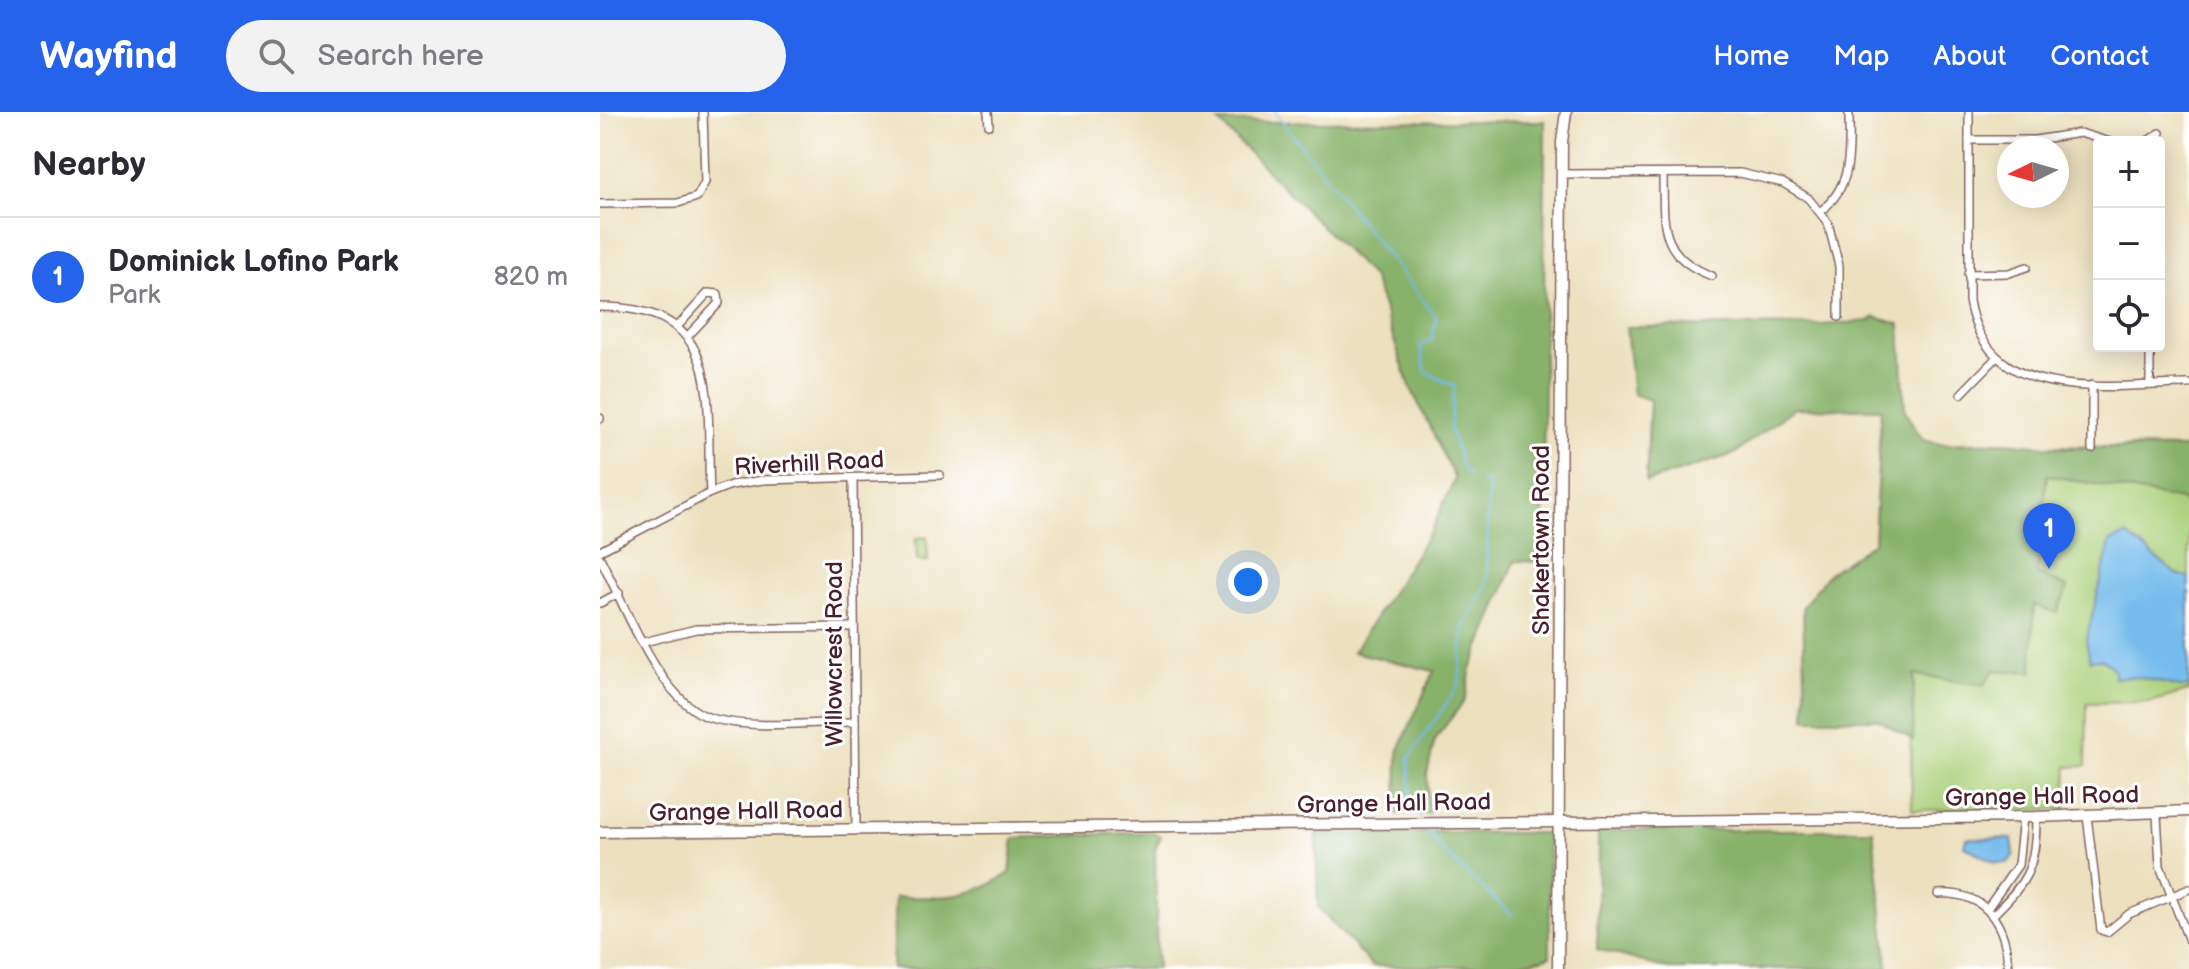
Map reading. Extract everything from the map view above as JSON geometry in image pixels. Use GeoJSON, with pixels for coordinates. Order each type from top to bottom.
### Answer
{"type":"FeatureCollection","features":[{"type":"Feature","properties":{"kind":"street"},"geometry":{"type":"LineString","coordinates":[[600,204],[678,203],[697,197],[705,182],[703,112]]}},
{"type":"Feature","properties":{"kind":"street"},"geometry":{"type":"LineString","coordinates":[[988,112],[989,125]]}},
{"type":"Feature","properties":{"kind":"street","name":"Shakertown Road"},"geometry":{"type":"LineString","coordinates":[[1558,969],[1562,174],[1566,112]]}},
{"type":"Feature","properties":{"kind":"street"},"geometry":{"type":"LineString","coordinates":[[1821,211],[1839,193],[1847,177],[1849,112]]}},
{"type":"Feature","properties":{"kind":"street"},"geometry":{"type":"LineString","coordinates":[[1969,112],[1969,301],[1975,324],[1997,357],[2015,371],[2037,381],[2092,385],[2189,384]]}},
{"type":"Feature","properties":{"kind":"street"},"geometry":{"type":"LineString","coordinates":[[1969,140],[2035,140],[2080,133],[2093,137]]}},
{"type":"Feature","properties":{"kind":"street"},"geometry":{"type":"LineString","coordinates":[[2155,136],[2160,133]]}},
{"type":"Feature","properties":{"kind":"street"},"geometry":{"type":"LineString","coordinates":[[1562,174],[1764,176],[1791,187],[1821,211],[1837,251],[1839,317]]}},
{"type":"Feature","properties":{"kind":"street"},"geometry":{"type":"LineString","coordinates":[[1663,174],[1664,224],[1669,244],[1689,267],[1712,276]]}},
{"type":"Feature","properties":{"kind":"street"},"geometry":{"type":"LineString","coordinates":[[1968,274],[2009,273],[2027,267]]}},
{"type":"Feature","properties":{"kind":"street"},"geometry":{"type":"LineString","coordinates":[[678,326],[708,293],[718,294],[719,303],[687,337]]}},
{"type":"Feature","properties":{"kind":"street"},"geometry":{"type":"LineString","coordinates":[[600,307],[638,310],[678,326],[687,337],[705,377],[710,493]]}},
{"type":"Feature","properties":{"kind":"street"},"geometry":{"type":"LineString","coordinates":[[2150,352],[2150,384]]}},
{"type":"Feature","properties":{"kind":"street"},"geometry":{"type":"LineString","coordinates":[[1961,394],[1997,357]]}},
{"type":"Feature","properties":{"kind":"street"},"geometry":{"type":"LineString","coordinates":[[2092,385],[2092,449]]}},
{"type":"Feature","properties":{"kind":"street","name":"Riverhill Road"},"geometry":{"type":"LineString","coordinates":[[600,551],[710,493],[763,480],[940,475]]}},
{"type":"Feature","properties":{"kind":"street","name":"Willowcrest Road"},"geometry":{"type":"LineString","coordinates":[[853,479],[856,829]]}},
{"type":"Feature","properties":{"kind":"street"},"geometry":{"type":"LineString","coordinates":[[600,558],[673,693],[706,717],[740,723],[855,722]]}},
{"type":"Feature","properties":{"kind":"street"},"geometry":{"type":"LineString","coordinates":[[600,603],[619,593]]}},
{"type":"Feature","properties":{"kind":"street"},"geometry":{"type":"LineString","coordinates":[[644,642],[696,629],[854,627]]}},
{"type":"Feature","properties":{"kind":"street","name":"Grange Hall Road"},"geometry":{"type":"LineString","coordinates":[[600,832],[2036,817],[2157,815],[2189,811]]}},
{"type":"Feature","properties":{"kind":"street"},"geometry":{"type":"LineString","coordinates":[[2157,815],[2160,866],[2189,941]]}},
{"type":"Feature","properties":{"kind":"street"},"geometry":{"type":"LineString","coordinates":[[2087,816],[2101,930],[2110,930],[2125,916],[2189,889]]}},
{"type":"Feature","properties":{"kind":"street"},"geometry":{"type":"LineString","coordinates":[[1991,912],[2018,865],[2023,817]]}},
{"type":"Feature","properties":{"kind":"street"},"geometry":{"type":"LineString","coordinates":[[1991,912],[2019,889],[2031,870],[2036,849],[2036,817]]}},
{"type":"Feature","properties":{"kind":"street"},"geometry":{"type":"LineString","coordinates":[[1938,894],[1959,895],[1991,912],[2006,939],[2008,969]]}},
{"type":"Feature","properties":{"kind":"green space"},"geometry":{"type":"Polygon","coordinates":[[[1545,121],[1543,562],[1515,561],[1471,669],[1465,700],[1435,739],[1427,774],[1429,814],[1397,814],[1398,752],[1434,671],[1353,652],[1432,529],[1455,479],[1409,384],[1373,278],[1219,122],[1545,121]]]}},
{"type":"Feature","properties":{"kind":"green space"},"geometry":{"type":"Polygon","coordinates":[[[1875,317],[1900,324],[1905,412],[1923,440],[1939,444],[2005,442],[2066,448],[2189,448],[2189,508],[2181,500],[2047,475],[2037,574],[2068,587],[2057,613],[2034,605],[2032,672],[1994,670],[1984,685],[1914,675],[1913,740],[1877,719],[1806,719],[1803,606],[1829,573],[1874,542],[1881,409],[1794,408],[1734,454],[1646,482],[1650,400],[1633,394],[1626,327],[1822,325],[1869,321],[1875,317]]]}},
{"type":"Feature","properties":{"kind":"green space"},"geometry":{"type":"Polygon","coordinates":[[[1907,444],[2189,448],[2189,691],[2150,702],[2087,703],[2086,766],[2067,767],[2066,809],[1912,810],[1907,444]]]}},
{"type":"Feature","properties":{"kind":"green space"},"geometry":{"type":"Polygon","coordinates":[[[927,537],[928,561],[917,561],[916,538],[927,537]]]}},
{"type":"Feature","properties":{"kind":"green space"},"geometry":{"type":"Polygon","coordinates":[[[1598,830],[1873,830],[1888,969],[1668,969],[1597,949],[1598,830]]]}},
{"type":"Feature","properties":{"kind":"green space"},"geometry":{"type":"Polygon","coordinates":[[[1152,832],[1161,836],[1155,849],[1157,969],[892,969],[895,897],[955,896],[995,882],[1010,873],[1014,838],[1152,832]]]}},
{"type":"Feature","properties":{"kind":"green space"},"geometry":{"type":"Polygon","coordinates":[[[1549,833],[1550,956],[1492,965],[1372,966],[1318,907],[1316,835],[1549,833]]]}},
{"type":"Feature","properties":{"kind":"water"},"geometry":{"type":"Polygon","coordinates":[[[2127,535],[2175,573],[2189,578],[2189,686],[2183,688],[2139,677],[2114,678],[2114,669],[2102,659],[2090,660],[2086,641],[2110,542],[2127,535]]]}},
{"type":"Feature","properties":{"kind":"water"},"geometry":{"type":"Polygon","coordinates":[[[1966,838],[2012,839],[2014,854],[2008,863],[1996,863],[1964,846],[1966,838]]]}},
{"type":"Feature","properties":{"kind":"waterway"},"geometry":{"type":"LineString","coordinates":[[1275,112],[1436,317],[1432,340],[1420,346],[1426,372],[1454,386],[1450,429],[1463,470],[1470,474]]}},
{"type":"Feature","properties":{"kind":"waterway"},"geometry":{"type":"LineString","coordinates":[[1421,819],[1412,806],[1409,758],[1459,685],[1464,628],[1487,583],[1488,484],[1480,480]]}},
{"type":"Feature","properties":{"kind":"waterway"},"geometry":{"type":"LineString","coordinates":[[1426,827],[1443,851],[1512,915]]}},
{"type":"Feature","properties":{"kind":"place","name":"Dominick Lofino Park"},"geometry":{"type":"Point","coordinates":[2049,569]}}]}
